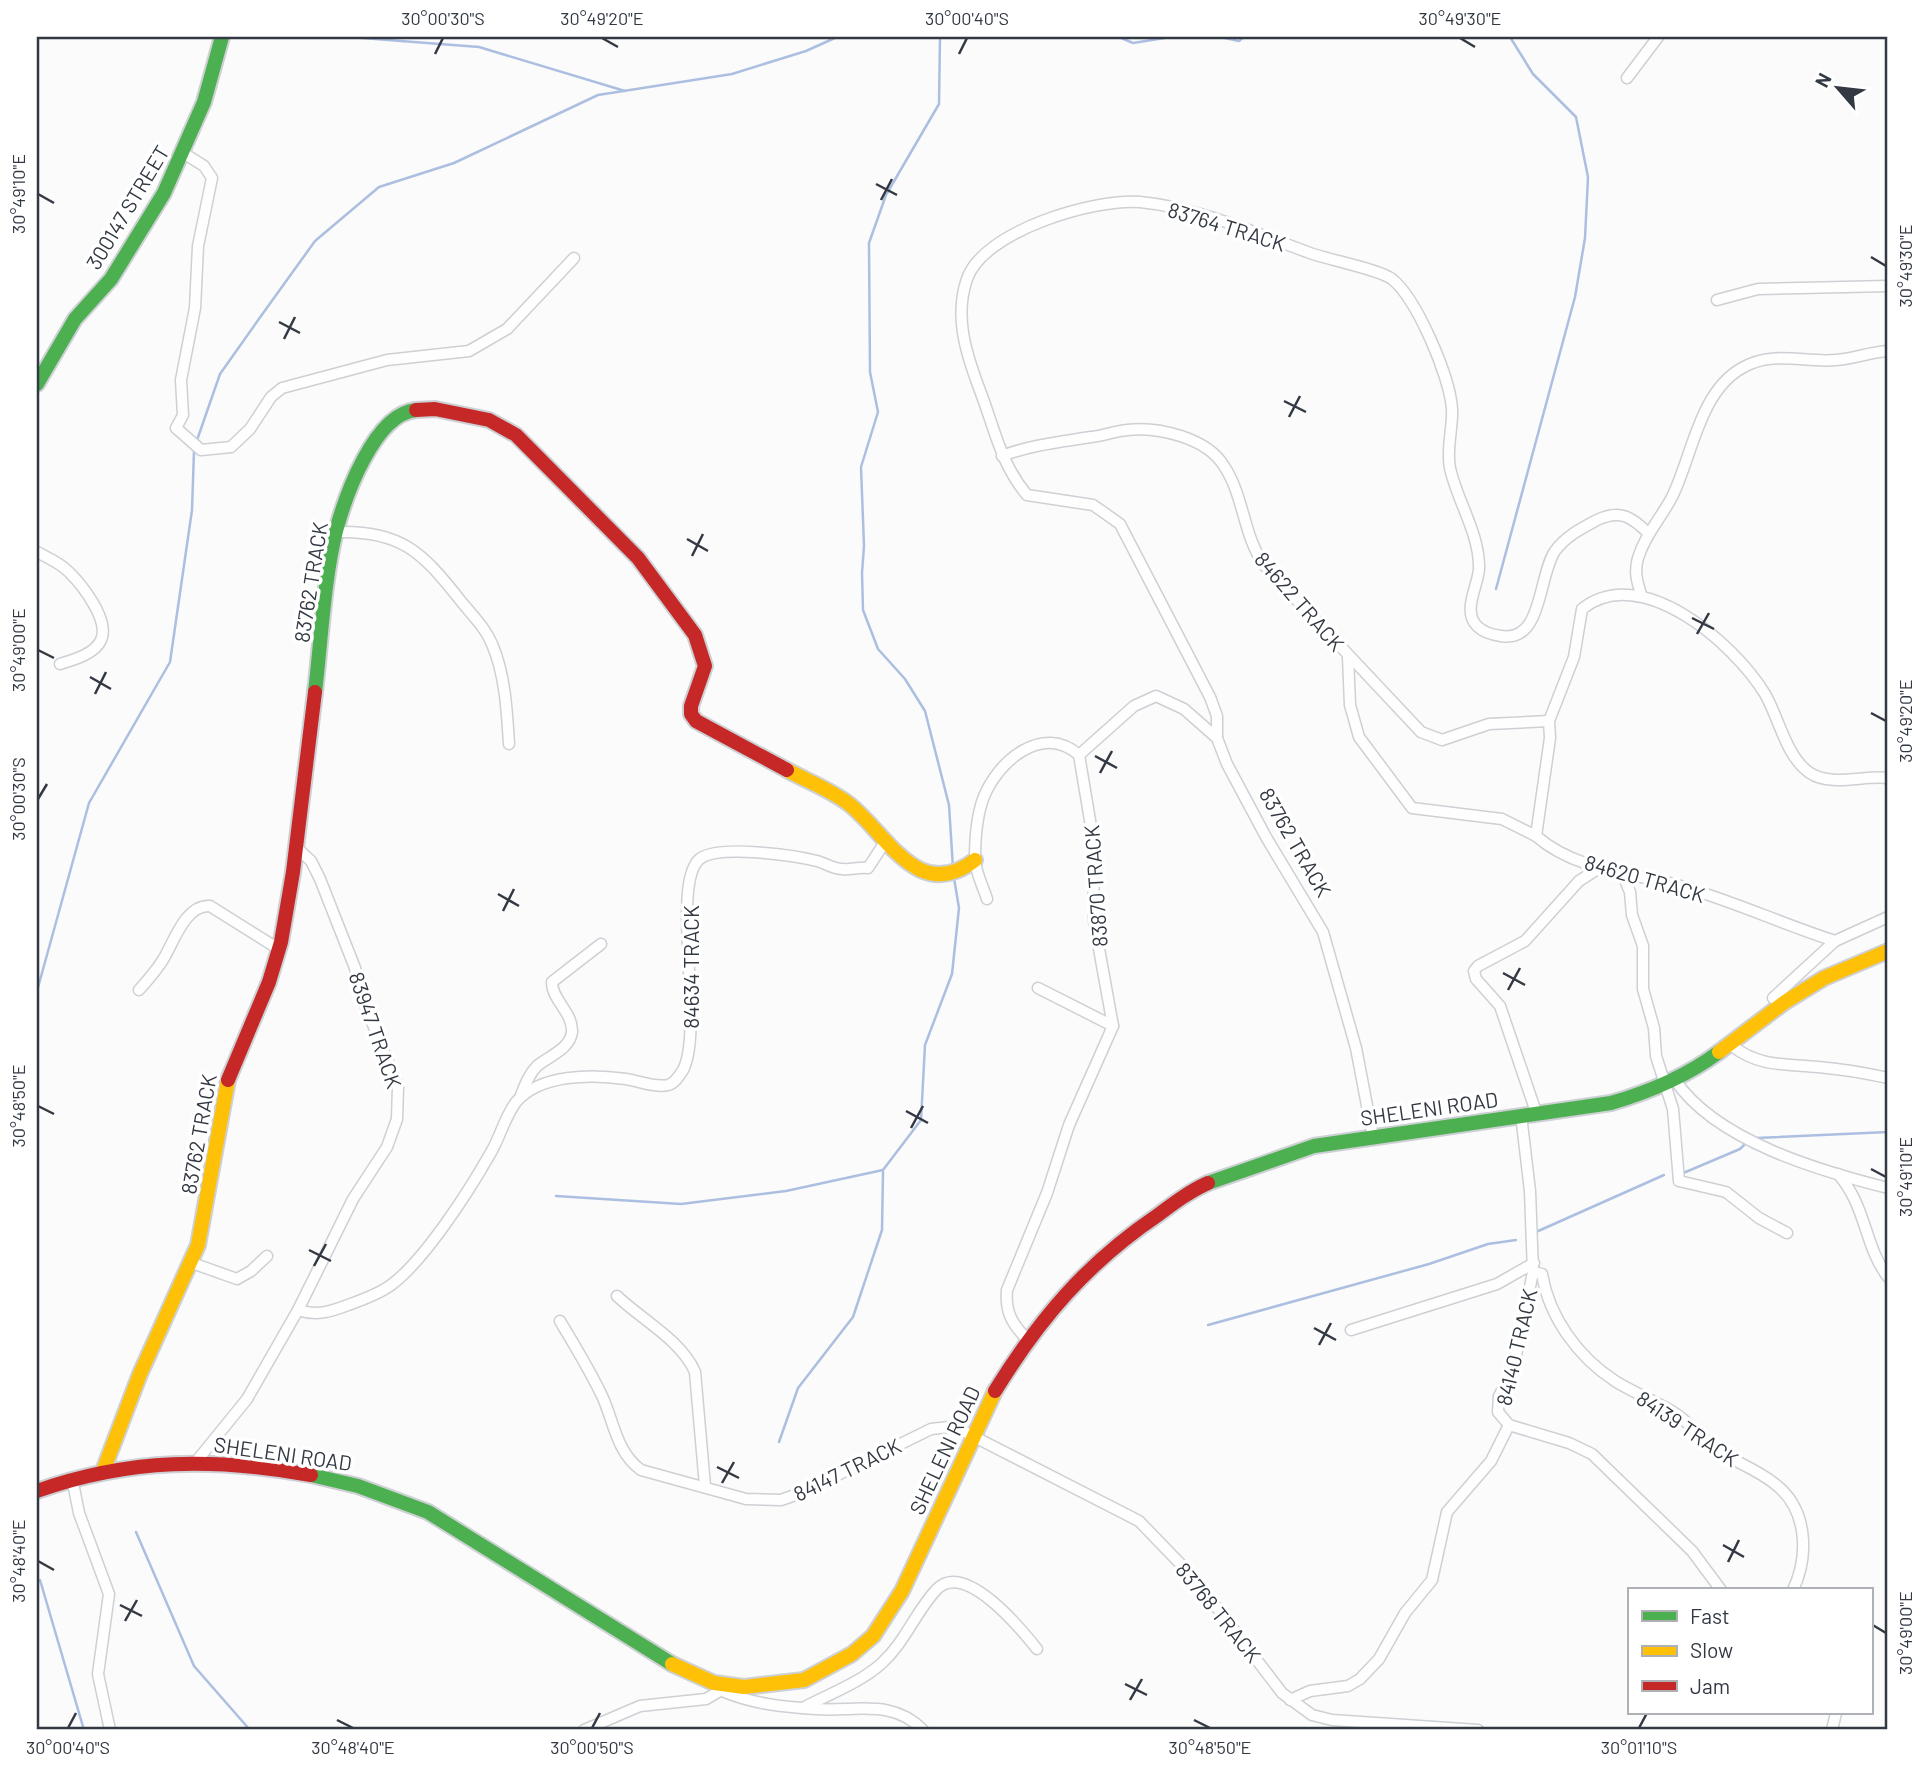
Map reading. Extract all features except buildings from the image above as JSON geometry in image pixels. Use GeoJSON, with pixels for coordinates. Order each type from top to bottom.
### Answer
{"type":"FeatureCollection","features":[{"type":"Feature","properties":{"kind":"street","name":"300147 STREET"},"geometry":{"type":"LineString","coordinates":[[37,384],[82,309],[108,283],[147,225],[184,154],[212,85],[222,37]]}},
{"type":"Feature","properties":{"kind":"street"},"geometry":{"type":"LineString","coordinates":[[1627,78],[1658,37]]}},
{"type":"Feature","properties":{"kind":"street"},"geometry":{"type":"LineString","coordinates":[[184,154],[204,166],[212,178],[198,246],[195,308],[181,380],[183,415],[176,428],[201,450],[232,447],[250,429],[271,397],[297,382],[387,360],[469,351],[507,329],[574,258]]}},
{"type":"Feature","properties":{"kind":"street","name":"83764 TRACK"},"geometry":{"type":"LineString","coordinates":[[1217,738],[1217,716],[1205,687],[1120,524],[1093,505],[1027,495],[1002,456],[964,342],[962,301],[971,270],[987,253],[1031,226],[1107,203],[1140,202],[1182,209],[1264,233],[1326,258],[1384,275],[1403,291],[1423,322],[1451,398],[1449,464],[1476,549],[1479,568],[1472,614],[1476,625],[1484,631],[1513,637],[1525,631],[1532,618],[1550,561],[1566,538],[1579,529],[1618,513],[1626,515],[1648,533]]}},
{"type":"Feature","properties":{"kind":"street"},"geometry":{"type":"LineString","coordinates":[[1717,300],[1758,289],[1888,286]]}},
{"type":"Feature","properties":{"kind":"street"},"geometry":{"type":"LineString","coordinates":[[1641,594],[1636,570],[1648,533],[1671,498],[1710,404],[1730,376],[1753,362],[1772,358],[1788,356],[1839,360],[1888,351]]}},
{"type":"Feature","properties":{"kind":"street","name":"83762 TRACK"},"geometry":{"type":"LineString","coordinates":[[103,1471],[140,1374],[192,1264],[206,1205],[228,1080],[271,978],[297,848],[299,807],[336,532],[358,468],[383,429],[400,415],[435,409],[475,416],[505,428],[516,435],[638,558],[695,635],[705,666],[691,706],[691,714],[696,721],[848,803],[904,862],[931,873],[954,873],[975,860]]}},
{"type":"Feature","properties":{"kind":"street","name":"84622 TRACK"},"geometry":{"type":"LineString","coordinates":[[1002,456],[1030,447],[1127,430],[1143,429],[1199,443],[1216,455],[1233,481],[1250,537],[1264,565],[1411,723],[1435,740],[1448,739],[1489,724],[1549,721]]}},
{"type":"Feature","properties":{"kind":"street"},"geometry":{"type":"LineString","coordinates":[[336,532],[382,535],[415,549],[485,628],[500,673],[509,744]]}},
{"type":"Feature","properties":{"kind":"street"},"geometry":{"type":"LineString","coordinates":[[37,552],[70,573],[92,603],[103,629],[97,645],[78,658],[60,664]]}},
{"type":"Feature","properties":{"kind":"street"},"geometry":{"type":"LineString","coordinates":[[1536,836],[1549,721],[1574,657],[1583,609],[1595,599],[1607,594],[1641,594],[1698,625],[1751,674],[1764,693],[1791,749],[1807,771],[1825,779],[1888,778]]}},
{"type":"Feature","properties":{"kind":"street","name":"84620 TRACK"},"geometry":{"type":"LineString","coordinates":[[1348,657],[1350,705],[1359,737],[1412,808],[1502,819],[1536,836],[1550,847],[1599,868],[1712,896],[1835,941]]}},
{"type":"Feature","properties":{"kind":"street","name":"83762 TRACK"},"geometry":{"type":"LineString","coordinates":[[1079,755],[1134,706],[1156,696],[1184,709],[1217,738],[1227,764],[1266,837],[1323,932],[1356,1048],[1373,1137]]}},
{"type":"Feature","properties":{"kind":"street"},"geometry":{"type":"LineString","coordinates":[[987,899],[975,860],[980,813],[984,797],[994,780],[1011,760],[1031,744],[1058,743],[1079,755]]}},
{"type":"Feature","properties":{"kind":"street","name":"83870 TRACK"},"geometry":{"type":"LineString","coordinates":[[1079,755],[1093,838],[1094,921],[1113,1026]]}},
{"type":"Feature","properties":{"kind":"street","name":"84634 TRACK"},"geometry":{"type":"LineString","coordinates":[[519,1099],[536,1087],[559,1080],[610,1076],[661,1086],[673,1083],[681,1073],[691,1042],[687,921],[691,875],[699,859],[710,854],[728,852],[812,860],[839,869],[868,867],[885,842]]}},
{"type":"Feature","properties":{"kind":"street","name":"83947 TRACK"},"geometry":{"type":"LineString","coordinates":[[195,1463],[247,1399],[298,1310],[353,1199],[395,1131],[398,1087],[320,879],[311,861],[297,848]]}},
{"type":"Feature","properties":{"kind":"street"},"geometry":{"type":"LineString","coordinates":[[1536,1112],[1500,1006],[1476,979],[1474,971],[1480,964],[1525,941],[1579,881],[1599,868]]}},
{"type":"Feature","properties":{"kind":"street"},"geometry":{"type":"LineString","coordinates":[[1622,873],[1630,892],[1632,915],[1641,937],[1643,989],[1654,1028],[1656,1056],[1670,1083],[1679,1181],[1726,1192],[1759,1218],[1787,1233]]}},
{"type":"Feature","properties":{"kind":"street"},"geometry":{"type":"LineString","coordinates":[[139,990],[164,958],[190,915],[206,905],[278,948]]}},
{"type":"Feature","properties":{"kind":"street"},"geometry":{"type":"LineString","coordinates":[[1773,998],[1835,941],[1888,917]]}},
{"type":"Feature","properties":{"kind":"street"},"geometry":{"type":"LineString","coordinates":[[298,1310],[314,1315],[337,1310],[390,1286],[406,1272],[438,1233],[489,1156],[536,1068],[562,1049],[570,1037],[571,1022],[552,988],[552,982],[601,944]]}},
{"type":"Feature","properties":{"kind":"street","name":"SHELENI ROAD"},"geometry":{"type":"LineString","coordinates":[[37,1491],[72,1478],[103,1471],[195,1463],[309,1474],[392,1495],[428,1512],[685,1672],[725,1688],[804,1680],[852,1654],[873,1636],[888,1616],[1005,1373],[1052,1307],[1115,1244],[1195,1189],[1230,1173],[1314,1146],[1611,1103],[1670,1083],[1731,1045],[1785,1002],[1824,978],[1888,951]]}},
{"type":"Feature","properties":{"kind":"street"},"geometry":{"type":"LineString","coordinates":[[1027,1339],[1009,1317],[1005,1304],[1007,1290],[1047,1193],[1069,1125],[1113,1026],[1038,989]]}},
{"type":"Feature","properties":{"kind":"street"},"geometry":{"type":"LineString","coordinates":[[1731,1045],[1756,1060],[1772,1065],[1819,1067],[1888,1079]]}},
{"type":"Feature","properties":{"kind":"street"},"geometry":{"type":"LineString","coordinates":[[1670,1083],[1721,1122],[1786,1156],[1888,1188]]}},
{"type":"Feature","properties":{"kind":"street","name":"84140 TRACK"},"geometry":{"type":"LineString","coordinates":[[1521,1115],[1536,1270],[1514,1370],[1498,1404],[1498,1412],[1509,1425],[1569,1443],[1592,1454],[1692,1551],[1720,1588]]}},
{"type":"Feature","properties":{"kind":"street"},"geometry":{"type":"LineString","coordinates":[[1838,1174],[1857,1201],[1874,1252],[1888,1277]]}},
{"type":"Feature","properties":{"kind":"street"},"geometry":{"type":"LineString","coordinates":[[192,1264],[216,1275],[237,1279],[251,1271],[267,1256]]}},
{"type":"Feature","properties":{"kind":"street"},"geometry":{"type":"LineString","coordinates":[[1351,1330],[1536,1270]]}},
{"type":"Feature","properties":{"kind":"street","name":"84139 TRACK"},"geometry":{"type":"LineString","coordinates":[[1536,1270],[1560,1323],[1596,1366],[1615,1381],[1678,1415],[1717,1450],[1770,1480],[1784,1492],[1793,1504],[1803,1534],[1802,1566],[1794,1588]]}},
{"type":"Feature","properties":{"kind":"street"},"geometry":{"type":"LineString","coordinates":[[617,1296],[665,1336],[692,1364],[698,1387],[705,1486]]}},
{"type":"Feature","properties":{"kind":"street","name":"84147 TRACK"},"geometry":{"type":"LineString","coordinates":[[560,1321],[597,1385],[619,1443],[634,1465],[653,1474],[746,1499],[781,1500],[801,1493],[930,1429],[949,1427],[973,1436]]}},
{"type":"Feature","properties":{"kind":"street"},"geometry":{"type":"LineString","coordinates":[[1290,1700],[1310,1691],[1344,1687],[1356,1682],[1394,1637],[1405,1613],[1432,1580],[1447,1512],[1491,1461],[1509,1425]]}},
{"type":"Feature","properties":{"kind":"street","name":"83768 TRACK"},"geometry":{"type":"LineString","coordinates":[[973,1436],[1139,1521],[1195,1579],[1290,1700],[1312,1715],[1332,1720],[1478,1730]]}},
{"type":"Feature","properties":{"kind":"street"},"geometry":{"type":"LineString","coordinates":[[72,1478],[79,1513],[109,1594],[98,1674],[110,1730]]}},
{"type":"Feature","properties":{"kind":"street"},"geometry":{"type":"LineString","coordinates":[[803,1708],[857,1680],[881,1664],[904,1639],[935,1591],[943,1585],[965,1586],[980,1592],[1000,1606],[1037,1649]]}},
{"type":"Feature","properties":{"kind":"street"},"geometry":{"type":"LineString","coordinates":[[584,1730],[640,1706],[706,1699],[725,1688],[762,1705],[881,1708],[898,1713],[922,1730]]}},
{"type":"Feature","properties":{"kind":"waterway"},"geometry":{"type":"LineString","coordinates":[[349,37],[479,47],[625,91]]}},
{"type":"Feature","properties":{"kind":"waterway"},"geometry":{"type":"LineString","coordinates":[[196,443],[220,374],[261,316],[315,241],[379,187],[454,163],[598,95],[732,74],[806,51],[837,37]]}},
{"type":"Feature","properties":{"kind":"waterway"},"geometry":{"type":"LineString","coordinates":[[940,37],[939,104],[886,195],[869,243],[870,372],[878,412],[861,467],[864,546],[862,573],[863,610],[878,649],[905,679],[925,711],[949,805],[953,868]]}},
{"type":"Feature","properties":{"kind":"waterway"},"geometry":{"type":"LineString","coordinates":[[1119,37],[1133,43],[1171,37]]}},
{"type":"Feature","properties":{"kind":"waterway"},"geometry":{"type":"LineString","coordinates":[[1220,37],[1239,41],[1244,37]]}},
{"type":"Feature","properties":{"kind":"waterway"},"geometry":{"type":"LineString","coordinates":[[1496,589],[1575,297],[1585,238],[1588,177],[1576,117],[1533,74],[1510,37]]}},
{"type":"Feature","properties":{"kind":"waterway"},"geometry":{"type":"LineString","coordinates":[[37,991],[89,803],[170,662],[192,510],[194,451]]}},
{"type":"Feature","properties":{"kind":"waterway"},"geometry":{"type":"LineString","coordinates":[[556,1196],[681,1204],[786,1191],[883,1170],[921,1120],[925,1045],[952,974],[959,908],[954,878]]}},
{"type":"Feature","properties":{"kind":"waterway"},"geometry":{"type":"LineString","coordinates":[[1756,1138],[1888,1132]]}},
{"type":"Feature","properties":{"kind":"waterway"},"geometry":{"type":"LineString","coordinates":[[1681,1174],[1740,1149],[1747,1142]]}},
{"type":"Feature","properties":{"kind":"waterway"},"geometry":{"type":"LineString","coordinates":[[779,1442],[798,1388],[853,1317],[882,1230],[883,1172]]}},
{"type":"Feature","properties":{"kind":"waterway"},"geometry":{"type":"LineString","coordinates":[[1536,1232],[1664,1175]]}},
{"type":"Feature","properties":{"kind":"waterway"},"geometry":{"type":"LineString","coordinates":[[1208,1325],[1429,1264],[1488,1244],[1516,1240]]}},
{"type":"Feature","properties":{"kind":"waterway"},"geometry":{"type":"LineString","coordinates":[[136,1532],[194,1666],[250,1730]]}},
{"type":"Feature","properties":{"kind":"waterway"},"geometry":{"type":"LineString","coordinates":[[40,1580],[84,1730]]}},
{"type":"Feature","properties":{"kind":"traffic: fast"},"geometry":{"type":"LineString","coordinates":[[37,384],[75,319],[111,279],[164,193],[204,102],[222,37]]}},
{"type":"Feature","properties":{"kind":"traffic: fast"},"geometry":{"type":"LineString","coordinates":[[315,692],[328,569],[346,498],[375,441],[387,426],[401,415],[416,410]]}},
{"type":"Feature","properties":{"kind":"traffic: fast"},"geometry":{"type":"LineString","coordinates":[[1208,1183],[1314,1146],[1611,1103],[1667,1082],[1694,1069],[1719,1052]]}},
{"type":"Feature","properties":{"kind":"traffic: fast"},"geometry":{"type":"LineString","coordinates":[[311,1475],[358,1486],[428,1512],[672,1664]]}},
{"type":"Feature","properties":{"kind":"traffic: slow"},"geometry":{"type":"LineString","coordinates":[[787,770],[849,804],[891,847],[920,870],[937,874],[955,871],[975,860]]}},
{"type":"Feature","properties":{"kind":"traffic: slow"},"geometry":{"type":"LineString","coordinates":[[1719,1052],[1785,1002],[1824,978],[1888,951]]}},
{"type":"Feature","properties":{"kind":"traffic: slow"},"geometry":{"type":"LineString","coordinates":[[103,1471],[140,1374],[198,1245],[228,1080]]}},
{"type":"Feature","properties":{"kind":"traffic: slow"},"geometry":{"type":"LineString","coordinates":[[672,1664],[714,1683],[744,1687],[804,1680],[852,1654],[873,1636],[902,1591],[995,1391]]}},
{"type":"Feature","properties":{"kind":"traffic: jam"},"geometry":{"type":"LineString","coordinates":[[416,410],[435,409],[489,420],[516,435],[638,558],[695,635],[705,666],[691,706],[691,714],[696,721],[787,770]]}},
{"type":"Feature","properties":{"kind":"traffic: jam"},"geometry":{"type":"LineString","coordinates":[[228,1080],[269,982],[281,942],[293,872],[315,692]]}},
{"type":"Feature","properties":{"kind":"traffic: jam"},"geometry":{"type":"LineString","coordinates":[[995,1391],[1029,1339],[1087,1273],[1132,1233],[1208,1183]]}},
{"type":"Feature","properties":{"kind":"traffic: jam"},"geometry":{"type":"LineString","coordinates":[[37,1491],[106,1472],[173,1464],[241,1466],[311,1475]]}}]}
